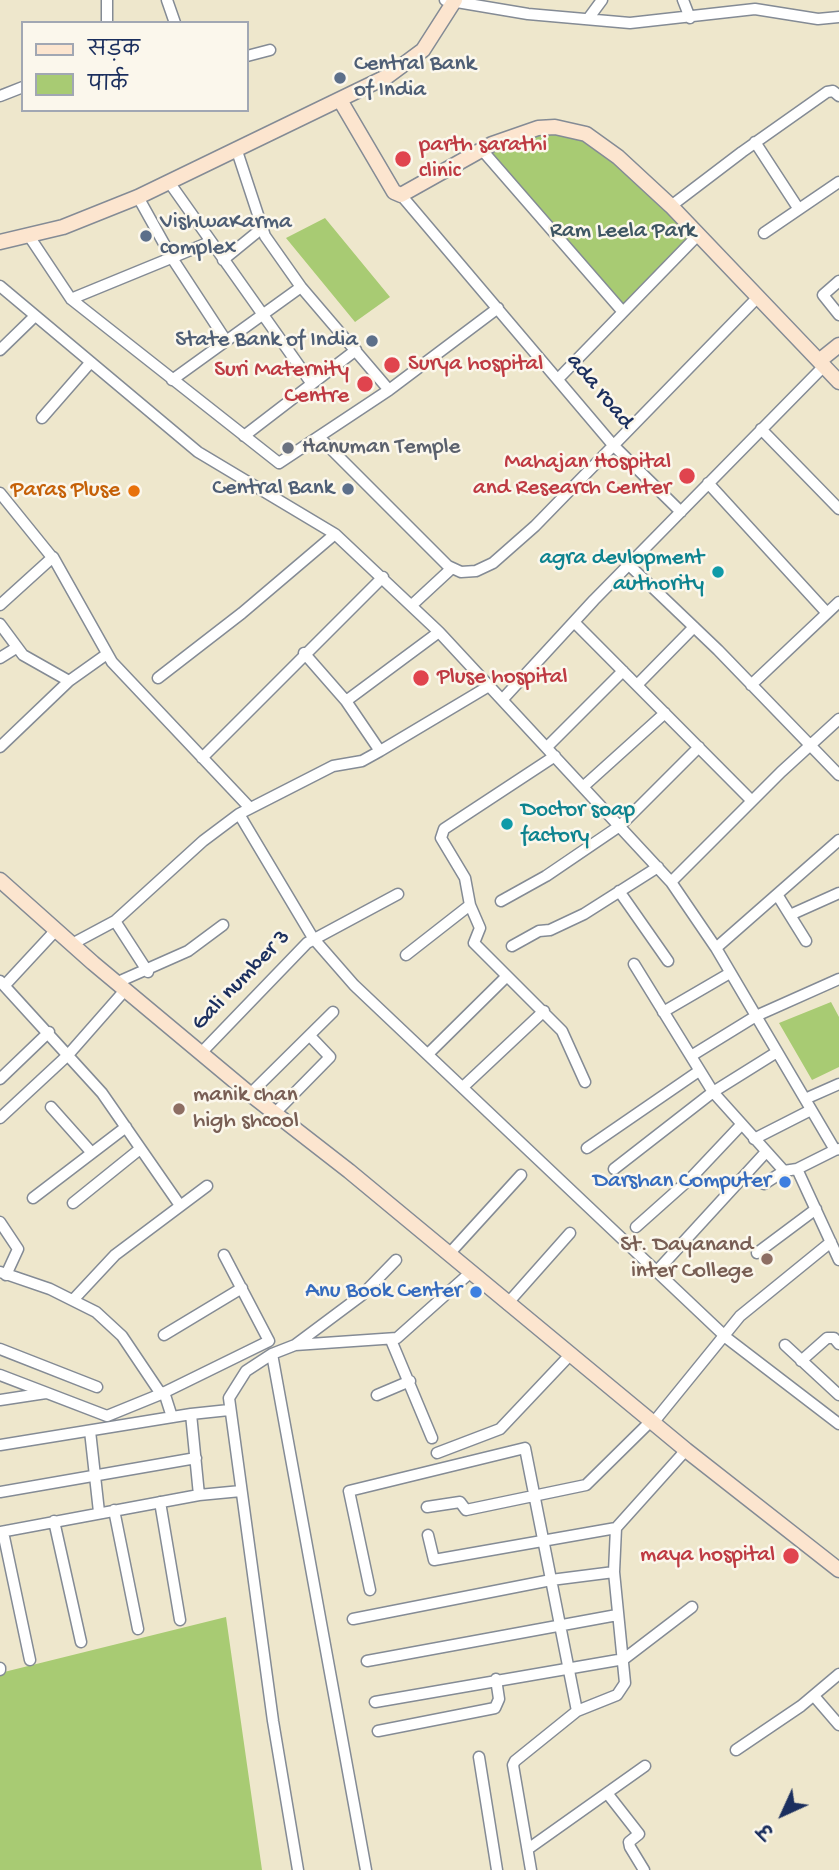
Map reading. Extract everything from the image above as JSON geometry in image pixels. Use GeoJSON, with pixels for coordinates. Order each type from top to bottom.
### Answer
{"type":"FeatureCollection","features":[{"type":"Feature","properties":{"kind":"main road"},"geometry":{"type":"LineString","coordinates":[[0,242],[63,227],[138,197],[388,76],[423,50],[451,1]]}},
{"type":"Feature","properties":{"kind":"main road","name":"ada road"},"geometry":{"type":"LineString","coordinates":[[340,100],[394,192],[401,195]]}},
{"type":"Feature","properties":{"kind":"main road"},"geometry":{"type":"LineString","coordinates":[[401,195],[482,150],[545,126],[577,131],[618,157],[671,206],[839,382]]}},
{"type":"Feature","properties":{"kind":"main road"},"geometry":{"type":"LineString","coordinates":[[822,364],[839,345]]}},
{"type":"Feature","properties":{"kind":"main road"},"geometry":{"type":"LineString","coordinates":[[822,364],[839,355]]}},
{"type":"Feature","properties":{"kind":"main road"},"geometry":{"type":"LineString","coordinates":[[0,880],[274,1114],[449,1254],[686,1450],[839,1570]]}},
{"type":"Feature","properties":{"kind":"street"},"geometry":{"type":"LineString","coordinates":[[107,0],[107,21]]}},
{"type":"Feature","properties":{"kind":"street"},"geometry":{"type":"LineString","coordinates":[[167,0],[174,21]]}},
{"type":"Feature","properties":{"kind":"street"},"geometry":{"type":"LineString","coordinates":[[587,19],[601,0]]}},
{"type":"Feature","properties":{"kind":"street"},"geometry":{"type":"LineString","coordinates":[[683,0],[690,18]]}},
{"type":"Feature","properties":{"kind":"street"},"geometry":{"type":"LineString","coordinates":[[451,1],[630,23],[755,9],[818,19],[839,17]]}},
{"type":"Feature","properties":{"kind":"street"},"geometry":{"type":"LineString","coordinates":[[248,56],[270,50]]}},
{"type":"Feature","properties":{"kind":"street"},"geometry":{"type":"LineString","coordinates":[[0,96],[21,88]]}},
{"type":"Feature","properties":{"kind":"street"},"geometry":{"type":"LineString","coordinates":[[671,206],[755,142],[827,92],[833,91],[839,96]]}},
{"type":"Feature","properties":{"kind":"street"},"geometry":{"type":"LineString","coordinates":[[755,142],[799,208]]}},
{"type":"Feature","properties":{"kind":"street"},"geometry":{"type":"LineString","coordinates":[[236,148],[261,229],[301,287],[389,390]]}},
{"type":"Feature","properties":{"kind":"street"},"geometry":{"type":"LineString","coordinates":[[482,150],[623,312]]}},
{"type":"Feature","properties":{"kind":"street"},"geometry":{"type":"LineString","coordinates":[[169,182],[312,384]]}},
{"type":"Feature","properties":{"kind":"street"},"geometry":{"type":"LineString","coordinates":[[764,233],[839,182]]}},
{"type":"Feature","properties":{"kind":"street","name":"ada road"},"geometry":{"type":"LineString","coordinates":[[401,195],[613,445],[681,512]]}},
{"type":"Feature","properties":{"kind":"street"},"geometry":{"type":"LineString","coordinates":[[138,197],[172,258],[225,339]]}},
{"type":"Feature","properties":{"kind":"street"},"geometry":{"type":"LineString","coordinates":[[223,260],[261,229]]}},
{"type":"Feature","properties":{"kind":"street"},"geometry":{"type":"LineString","coordinates":[[558,379],[698,235]]}},
{"type":"Feature","properties":{"kind":"street"},"geometry":{"type":"LineString","coordinates":[[29,236],[71,299],[279,463],[389,390],[498,308]]}},
{"type":"Feature","properties":{"kind":"street"},"geometry":{"type":"LineString","coordinates":[[71,299],[210,242]]}},
{"type":"Feature","properties":{"kind":"street"},"geometry":{"type":"LineString","coordinates":[[839,281],[823,295],[839,316]]}},
{"type":"Feature","properties":{"kind":"street"},"geometry":{"type":"LineString","coordinates":[[0,286],[198,452],[335,534],[412,604],[621,825],[671,882],[716,948],[811,1110],[837,1149],[797,1170],[784,1171],[764,1184]]}},
{"type":"Feature","properties":{"kind":"street"},"geometry":{"type":"LineString","coordinates":[[172,380],[261,313],[301,287]]}},
{"type":"Feature","properties":{"kind":"street"},"geometry":{"type":"LineString","coordinates":[[320,438],[452,568],[476,571],[493,563],[535,526],[758,297]]}},
{"type":"Feature","properties":{"kind":"street"},"geometry":{"type":"LineString","coordinates":[[0,350],[35,316]]}},
{"type":"Feature","properties":{"kind":"street"},"geometry":{"type":"LineString","coordinates":[[244,436],[356,351]]}},
{"type":"Feature","properties":{"kind":"street"},"geometry":{"type":"LineString","coordinates":[[42,418],[90,363]]}},
{"type":"Feature","properties":{"kind":"street"},"geometry":{"type":"LineString","coordinates":[[502,700],[822,364]]}},
{"type":"Feature","properties":{"kind":"street"},"geometry":{"type":"LineString","coordinates":[[761,429],[839,509]]}},
{"type":"Feature","properties":{"kind":"street"},"geometry":{"type":"LineString","coordinates":[[708,484],[827,613]]}},
{"type":"Feature","properties":{"kind":"street"},"geometry":{"type":"LineString","coordinates":[[0,493],[47,560],[67,580],[101,658],[202,758],[244,811],[318,935],[354,985],[725,1336],[839,1424]]}},
{"type":"Feature","properties":{"kind":"street"},"geometry":{"type":"LineString","coordinates":[[158,678],[242,613],[335,534]]}},
{"type":"Feature","properties":{"kind":"street"},"geometry":{"type":"LineString","coordinates":[[0,605],[47,560]]}},
{"type":"Feature","properties":{"kind":"street"},"geometry":{"type":"LineString","coordinates":[[629,565],[694,627],[839,775]]}},
{"type":"Feature","properties":{"kind":"street"},"geometry":{"type":"LineString","coordinates":[[412,604],[452,568]]}},
{"type":"Feature","properties":{"kind":"street"},"geometry":{"type":"LineString","coordinates":[[202,758],[304,653],[383,578]]}},
{"type":"Feature","properties":{"kind":"street"},"geometry":{"type":"LineString","coordinates":[[751,685],[839,602]]}},
{"type":"Feature","properties":{"kind":"street"},"geometry":{"type":"LineString","coordinates":[[574,622],[751,800]]}},
{"type":"Feature","properties":{"kind":"street"},"geometry":{"type":"LineString","coordinates":[[0,624],[16,648],[69,681]]}},
{"type":"Feature","properties":{"kind":"street"},"geometry":{"type":"LineString","coordinates":[[637,685],[694,627]]}},
{"type":"Feature","properties":{"kind":"street"},"geometry":{"type":"LineString","coordinates":[[346,701],[439,632]]}},
{"type":"Feature","properties":{"kind":"street"},"geometry":{"type":"LineString","coordinates":[[0,658],[16,648]]}},
{"type":"Feature","properties":{"kind":"street"},"geometry":{"type":"LineString","coordinates":[[304,653],[346,701],[380,751]]}},
{"type":"Feature","properties":{"kind":"street"},"geometry":{"type":"LineString","coordinates":[[0,747],[69,681],[101,658]]}},
{"type":"Feature","properties":{"kind":"street"},"geometry":{"type":"LineString","coordinates":[[585,1082],[562,1031],[474,943],[480,928],[470,905],[465,878],[441,838],[442,832],[551,752],[623,671]]}},
{"type":"Feature","properties":{"kind":"street"},"geometry":{"type":"LineString","coordinates":[[72,944],[115,921],[203,841],[244,811],[333,765],[362,761],[489,687]]}},
{"type":"Feature","properties":{"kind":"street"},"geometry":{"type":"LineString","coordinates":[[584,786],[665,713]]}},
{"type":"Feature","properties":{"kind":"street"},"geometry":{"type":"LineString","coordinates":[[671,882],[751,800],[839,719]]}},
{"type":"Feature","properties":{"kind":"street"},"geometry":{"type":"LineString","coordinates":[[501,901],[546,877],[621,825],[699,747]]}},
{"type":"Feature","properties":{"kind":"street"},"geometry":{"type":"LineString","coordinates":[[716,948],[839,840]]}},
{"type":"Feature","properties":{"kind":"street"},"geometry":{"type":"LineString","coordinates":[[512,946],[539,931],[550,930],[584,914],[658,867]]}},
{"type":"Feature","properties":{"kind":"street"},"geometry":{"type":"LineString","coordinates":[[619,891],[668,961]]}},
{"type":"Feature","properties":{"kind":"street"},"geometry":{"type":"LineString","coordinates":[[790,915],[839,893]]}},
{"type":"Feature","properties":{"kind":"street","name":"Gali number 3"},"geometry":{"type":"LineString","coordinates":[[201,1053],[318,935],[398,894]]}},
{"type":"Feature","properties":{"kind":"street"},"geometry":{"type":"LineString","coordinates":[[778,896],[806,941]]}},
{"type":"Feature","properties":{"kind":"street"},"geometry":{"type":"LineString","coordinates":[[407,955],[470,905]]}},
{"type":"Feature","properties":{"kind":"street"},"geometry":{"type":"LineString","coordinates":[[115,921],[148,972]]}},
{"type":"Feature","properties":{"kind":"street"},"geometry":{"type":"LineString","coordinates":[[0,1118],[68,1055],[122,986],[188,951],[223,925]]}},
{"type":"Feature","properties":{"kind":"street"},"geometry":{"type":"LineString","coordinates":[[56,930],[2,983],[102,1093],[179,1204]]}},
{"type":"Feature","properties":{"kind":"street"},"geometry":{"type":"LineString","coordinates":[[634,964],[713,1092],[784,1171]]}},
{"type":"Feature","properties":{"kind":"street"},"geometry":{"type":"LineString","coordinates":[[663,1012],[730,973]]}},
{"type":"Feature","properties":{"kind":"street"},"geometry":{"type":"LineString","coordinates":[[428,1054],[506,976]]}},
{"type":"Feature","properties":{"kind":"street"},"geometry":{"type":"LineString","coordinates":[[691,1056],[756,1016],[838,981]]}},
{"type":"Feature","properties":{"kind":"street"},"geometry":{"type":"LineString","coordinates":[[463,1087],[544,1011]]}},
{"type":"Feature","properties":{"kind":"street"},"geometry":{"type":"LineString","coordinates":[[250,1094],[333,1012]]}},
{"type":"Feature","properties":{"kind":"street"},"geometry":{"type":"LineString","coordinates":[[0,1079],[49,1032]]}},
{"type":"Feature","properties":{"kind":"street"},"geometry":{"type":"LineString","coordinates":[[274,1114],[330,1057],[310,1036]]}},
{"type":"Feature","properties":{"kind":"street"},"geometry":{"type":"LineString","coordinates":[[614,1170],[713,1092],[777,1052]]}},
{"type":"Feature","properties":{"kind":"street"},"geometry":{"type":"LineString","coordinates":[[587,1148],[699,1071]]}},
{"type":"Feature","properties":{"kind":"street"},"geometry":{"type":"LineString","coordinates":[[805,1099],[839,1084]]}},
{"type":"Feature","properties":{"kind":"street"},"geometry":{"type":"LineString","coordinates":[[51,1107],[92,1153]]}},
{"type":"Feature","properties":{"kind":"street"},"geometry":{"type":"LineString","coordinates":[[754,1139],[811,1110]]}},
{"type":"Feature","properties":{"kind":"street"},"geometry":{"type":"LineString","coordinates":[[636,1227],[691,1178],[741,1125]]}},
{"type":"Feature","properties":{"kind":"street"},"geometry":{"type":"LineString","coordinates":[[33,1198],[126,1127]]}},
{"type":"Feature","properties":{"kind":"street"},"geometry":{"type":"LineString","coordinates":[[73,1203],[141,1149]]}},
{"type":"Feature","properties":{"kind":"street"},"geometry":{"type":"LineString","coordinates":[[657,1271],[766,1152]]}},
{"type":"Feature","properties":{"kind":"street"},"geometry":{"type":"LineString","coordinates":[[797,1170],[839,1260]]}},
{"type":"Feature","properties":{"kind":"street"},"geometry":{"type":"LineString","coordinates":[[449,1254],[521,1175]]}},
{"type":"Feature","properties":{"kind":"street"},"geometry":{"type":"LineString","coordinates":[[73,1300],[115,1255],[179,1204],[207,1186]]}},
{"type":"Feature","properties":{"kind":"street"},"geometry":{"type":"LineString","coordinates":[[757,1253],[816,1209]]}},
{"type":"Feature","properties":{"kind":"street"},"geometry":{"type":"LineString","coordinates":[[0,1222],[18,1249],[3,1273],[73,1300],[96,1312],[122,1336],[162,1393],[172,1417]]}},
{"type":"Feature","properties":{"kind":"street"},"geometry":{"type":"LineString","coordinates":[[507,1304],[570,1233]]}},
{"type":"Feature","properties":{"kind":"street"},"geometry":{"type":"LineString","coordinates":[[427,1507],[460,1502],[466,1510],[578,1488],[592,1481],[652,1422],[756,1300],[831,1241]]}},
{"type":"Feature","properties":{"kind":"street"},"geometry":{"type":"LineString","coordinates":[[0,1375],[107,1416],[162,1393],[269,1341],[224,1255]]}},
{"type":"Feature","properties":{"kind":"street"},"geometry":{"type":"LineString","coordinates":[[298,1870],[229,1398],[246,1371],[272,1354],[295,1345],[362,1295],[396,1260]]}},
{"type":"Feature","properties":{"kind":"street"},"geometry":{"type":"LineString","coordinates":[[295,1345],[391,1340],[401,1335],[471,1272]]}},
{"type":"Feature","properties":{"kind":"street"},"geometry":{"type":"LineString","coordinates":[[164,1335],[242,1288]]}},
{"type":"Feature","properties":{"kind":"street"},"geometry":{"type":"LineString","coordinates":[[801,1361],[827,1338],[834,1338],[839,1344]]}},
{"type":"Feature","properties":{"kind":"street"},"geometry":{"type":"LineString","coordinates":[[391,1340],[432,1438]]}},
{"type":"Feature","properties":{"kind":"street"},"geometry":{"type":"LineString","coordinates":[[785,1345],[839,1395]]}},
{"type":"Feature","properties":{"kind":"street"},"geometry":{"type":"LineString","coordinates":[[0,1349],[97,1387]]}},
{"type":"Feature","properties":{"kind":"street"},"geometry":{"type":"LineString","coordinates":[[272,1354],[366,1870]]}},
{"type":"Feature","properties":{"kind":"street"},"geometry":{"type":"LineString","coordinates":[[437,1453],[500,1429],[570,1355]]}},
{"type":"Feature","properties":{"kind":"street"},"geometry":{"type":"LineString","coordinates":[[377,1395],[410,1381]]}},
{"type":"Feature","properties":{"kind":"street"},"geometry":{"type":"LineString","coordinates":[[0,1400],[48,1392]]}},
{"type":"Feature","properties":{"kind":"street"},"geometry":{"type":"LineString","coordinates":[[0,1445],[229,1410]]}},
{"type":"Feature","properties":{"kind":"street"},"geometry":{"type":"LineString","coordinates":[[191,1414],[199,1495]]}},
{"type":"Feature","properties":{"kind":"street"},"geometry":{"type":"LineString","coordinates":[[90,1431],[99,1512]]}},
{"type":"Feature","properties":{"kind":"street"},"geometry":{"type":"LineString","coordinates":[[370,1590],[351,1490],[526,1449],[577,1711]]}},
{"type":"Feature","properties":{"kind":"street"},"geometry":{"type":"LineString","coordinates":[[428,1535],[434,1560],[616,1528],[686,1450]]}},
{"type":"Feature","properties":{"kind":"street"},"geometry":{"type":"LineString","coordinates":[[0,1492],[195,1458]]}},
{"type":"Feature","properties":{"kind":"street"},"geometry":{"type":"LineString","coordinates":[[30,1660],[1,1532],[99,1512],[199,1495],[241,1491]]}},
{"type":"Feature","properties":{"kind":"street"},"geometry":{"type":"LineString","coordinates":[[160,1502],[180,1620]]}},
{"type":"Feature","properties":{"kind":"street"},"geometry":{"type":"LineString","coordinates":[[114,1510],[138,1629]]}},
{"type":"Feature","properties":{"kind":"street"},"geometry":{"type":"LineString","coordinates":[[54,1521],[81,1642]]}},
{"type":"Feature","properties":{"kind":"street"},"geometry":{"type":"LineString","coordinates":[[531,1870],[513,1765],[519,1756],[577,1711],[617,1695],[625,1683],[614,1572],[616,1528]]}},
{"type":"Feature","properties":{"kind":"street"},"geometry":{"type":"LineString","coordinates":[[353,1619],[551,1580],[614,1572]]}},
{"type":"Feature","properties":{"kind":"street"},"geometry":{"type":"LineString","coordinates":[[375,1702],[624,1659],[692,1607]]}},
{"type":"Feature","properties":{"kind":"street"},"geometry":{"type":"LineString","coordinates":[[367,1661],[617,1615]]}},
{"type":"Feature","properties":{"kind":"street"},"geometry":{"type":"LineString","coordinates":[[736,1750],[814,1696],[839,1674]]}},
{"type":"Feature","properties":{"kind":"street"},"geometry":{"type":"LineString","coordinates":[[377,1731],[495,1708],[499,1699],[496,1679]]}},
{"type":"Feature","properties":{"kind":"street"},"geometry":{"type":"LineString","coordinates":[[814,1696],[839,1724]]}},
{"type":"Feature","properties":{"kind":"street"},"geometry":{"type":"LineString","coordinates":[[479,1757],[498,1870]]}},
{"type":"Feature","properties":{"kind":"street"},"geometry":{"type":"LineString","coordinates":[[528,1849],[645,1766]]}},
{"type":"Feature","properties":{"kind":"street"},"geometry":{"type":"LineString","coordinates":[[607,1793],[639,1834],[629,1842],[629,1847],[645,1870]]}},
{"type":"Feature","properties":{"kind":"green space","name":"Ram Leela Park"},"geometry":{"type":"Polygon","coordinates":[[[547,129],[585,134],[626,166],[692,236],[624,305],[487,152],[547,129]]]}},
{"type":"Feature","properties":{"kind":"green space"},"geometry":{"type":"Polygon","coordinates":[[[325,218],[390,297],[355,322],[286,238],[325,218]]]}},
{"type":"Feature","properties":{"kind":"green space"},"geometry":{"type":"Polygon","coordinates":[[[831,1002],[839,1017],[839,1067],[812,1080],[779,1023],[831,1002]]]}},
{"type":"Feature","properties":{"kind":"green space"},"geometry":{"type":"Polygon","coordinates":[[[226,1617],[262,1870],[0,1870],[0,1673],[226,1617]]]}},
{"type":"Feature","properties":{"kind":"place","name":"Central Bank of India"},"geometry":{"type":"Point","coordinates":[340,78]}},
{"type":"Feature","properties":{"kind":"place","name":"parth sarathi clinic"},"geometry":{"type":"Point","coordinates":[403,159]}},
{"type":"Feature","properties":{"kind":"place","name":"VishwaKarma complex"},"geometry":{"type":"Point","coordinates":[146,236]}},
{"type":"Feature","properties":{"kind":"place","name":"State Bank of India"},"geometry":{"type":"Point","coordinates":[372,341]}},
{"type":"Feature","properties":{"kind":"place","name":"Surya hospital"},"geometry":{"type":"Point","coordinates":[392,365]}},
{"type":"Feature","properties":{"kind":"place","name":"Suri Maternity Centre"},"geometry":{"type":"Point","coordinates":[365,384]}},
{"type":"Feature","properties":{"kind":"place","name":"Hanuman Temple"},"geometry":{"type":"Point","coordinates":[288,448]}},
{"type":"Feature","properties":{"kind":"place","name":"Mahajan Hospital and Research Center"},"geometry":{"type":"Point","coordinates":[687,476]}},
{"type":"Feature","properties":{"kind":"place","name":"Central Bank"},"geometry":{"type":"Point","coordinates":[348,489]}},
{"type":"Feature","properties":{"kind":"place","name":"Paras Pluse"},"geometry":{"type":"Point","coordinates":[134,491]}},
{"type":"Feature","properties":{"kind":"place","name":"agra devlopment authority"},"geometry":{"type":"Point","coordinates":[718,572]}},
{"type":"Feature","properties":{"kind":"place","name":"Pluse hospital"},"geometry":{"type":"Point","coordinates":[421,678]}},
{"type":"Feature","properties":{"kind":"place","name":"Doctor soap factory"},"geometry":{"type":"Point","coordinates":[507,824]}},
{"type":"Feature","properties":{"kind":"place","name":"manik chan high shcool"},"geometry":{"type":"Point","coordinates":[179,1109]}},
{"type":"Feature","properties":{"kind":"place","name":"Darshan Computer"},"geometry":{"type":"Point","coordinates":[785,1182]}},
{"type":"Feature","properties":{"kind":"place","name":"St. Dayanand inter College"},"geometry":{"type":"Point","coordinates":[767,1259]}},
{"type":"Feature","properties":{"kind":"place","name":"Anu Book Center"},"geometry":{"type":"Point","coordinates":[476,1292]}},
{"type":"Feature","properties":{"kind":"place","name":"maya hospital"},"geometry":{"type":"Point","coordinates":[791,1556]}}]}
